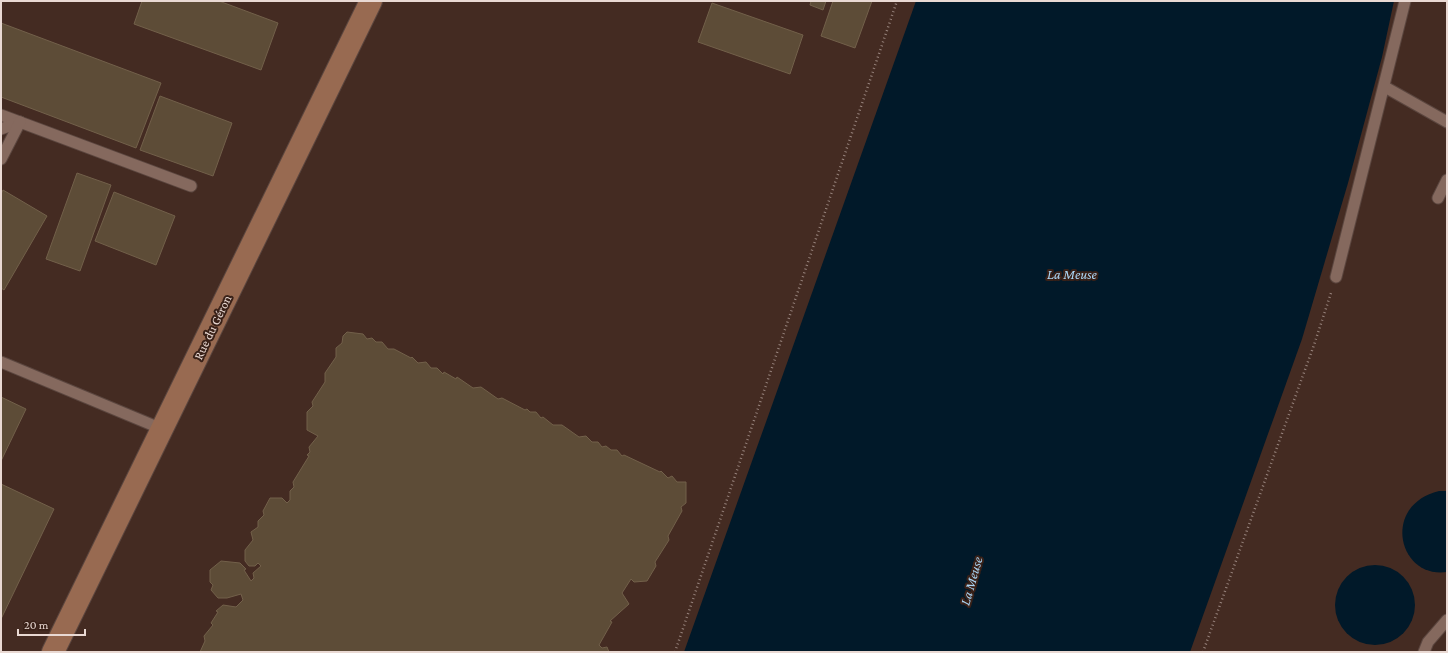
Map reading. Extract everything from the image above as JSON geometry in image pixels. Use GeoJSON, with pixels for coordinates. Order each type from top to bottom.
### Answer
{"type":"FeatureCollection","features":[{"type":"Feature","properties":{"kind":"main road","name":"Rue du Géron"},"geometry":{"type":"LineString","coordinates":[[53,652],[370,1]]}},
{"type":"Feature","properties":{"kind":"lane"},"geometry":{"type":"LineString","coordinates":[[1336,277],[1385,87],[1405,1]]}},
{"type":"Feature","properties":{"kind":"lane"},"geometry":{"type":"LineString","coordinates":[[1385,87],[1447,122]]}},
{"type":"Feature","properties":{"kind":"lane"},"geometry":{"type":"LineString","coordinates":[[1,115],[191,186]]}},
{"type":"Feature","properties":{"kind":"lane"},"geometry":{"type":"LineString","coordinates":[[1,129],[20,122]]}},
{"type":"Feature","properties":{"kind":"lane"},"geometry":{"type":"LineString","coordinates":[[1,159],[20,122]]}},
{"type":"Feature","properties":{"kind":"lane"},"geometry":{"type":"LineString","coordinates":[[1438,198],[1447,180]]}},
{"type":"Feature","properties":{"kind":"lane"},"geometry":{"type":"LineString","coordinates":[[1,362],[162,429]]}},
{"type":"Feature","properties":{"kind":"lane"},"geometry":{"type":"LineString","coordinates":[[1424,652],[1428,642],[1447,620]]}},
{"type":"Feature","properties":{"kind":"path"},"geometry":{"type":"LineString","coordinates":[[675,652],[897,1]]}},
{"type":"Feature","properties":{"kind":"path"},"geometry":{"type":"LineString","coordinates":[[1203,652],[1314,345],[1336,277]]}},
{"type":"Feature","properties":{"kind":"water","name":"La Meuse"},"geometry":{"type":"Polygon","coordinates":[[[916,1],[1394,1],[1382,57],[1348,183],[1302,339],[1190,652],[684,652],[916,1]]]}},
{"type":"Feature","properties":{"kind":"water"},"geometry":{"type":"Polygon","coordinates":[[[1439,491],[1447,491],[1447,572],[1430,571],[1417,564],[1408,553],[1403,539],[1403,525],[1409,511],[1421,499],[1439,491]]]}},
{"type":"Feature","properties":{"kind":"water"},"geometry":{"type":"Polygon","coordinates":[[[1367,565],[1383,565],[1404,576],[1415,597],[1415,613],[1404,634],[1383,645],[1367,645],[1353,639],[1346,634],[1341,627],[1335,613],[1335,597],[1341,583],[1346,576],[1353,571],[1367,565]]]}},
{"type":"Feature","properties":{"kind":"building"},"geometry":{"type":"Polygon","coordinates":[[[142,1],[219,1],[278,23],[261,70],[134,24],[142,1]]]}},
{"type":"Feature","properties":{"kind":"building"},"geometry":{"type":"Polygon","coordinates":[[[811,1],[826,1],[823,10],[810,5],[811,1]]]}},
{"type":"Feature","properties":{"kind":"building"},"geometry":{"type":"Polygon","coordinates":[[[833,1],[872,1],[855,48],[821,36],[833,1]]]}},
{"type":"Feature","properties":{"kind":"building"},"geometry":{"type":"Polygon","coordinates":[[[712,3],[803,35],[790,74],[698,42],[712,3]]]}},
{"type":"Feature","properties":{"kind":"building"},"geometry":{"type":"Polygon","coordinates":[[[1,23],[161,83],[136,148],[1,97],[1,23]]]}},
{"type":"Feature","properties":{"kind":"building"},"geometry":{"type":"Polygon","coordinates":[[[160,96],[232,123],[213,176],[140,150],[160,96]]]}},
{"type":"Feature","properties":{"kind":"building"},"geometry":{"type":"Polygon","coordinates":[[[77,173],[111,185],[80,271],[46,259],[77,173]]]}},
{"type":"Feature","properties":{"kind":"building"},"geometry":{"type":"Polygon","coordinates":[[[3,190],[47,216],[4,290],[1,288],[1,194],[3,190]]]}},
{"type":"Feature","properties":{"kind":"building"},"geometry":{"type":"Polygon","coordinates":[[[114,192],[175,216],[156,265],[95,241],[114,192]]]}},
{"type":"Feature","properties":{"kind":"building"},"geometry":{"type":"Polygon","coordinates":[[[347,332],[363,334],[367,339],[372,338],[376,342],[382,342],[388,349],[394,349],[411,358],[412,357],[418,363],[426,362],[431,368],[437,368],[443,374],[444,372],[456,379],[457,377],[473,388],[481,387],[498,399],[502,398],[525,410],[527,409],[530,412],[536,412],[541,418],[543,417],[553,425],[562,425],[579,437],[586,436],[592,442],[598,442],[602,447],[606,446],[611,450],[617,450],[622,456],[624,455],[660,472],[661,471],[668,478],[672,476],[677,482],[686,482],[686,503],[681,507],[682,511],[668,536],[669,540],[655,562],[656,566],[647,581],[634,582],[631,579],[622,593],[629,604],[610,621],[612,622],[599,645],[602,648],[607,647],[609,652],[200,652],[205,641],[204,636],[213,625],[211,623],[218,612],[216,611],[223,605],[236,607],[243,600],[241,594],[227,598],[218,598],[211,590],[213,585],[210,582],[210,570],[221,561],[240,563],[246,569],[244,570],[251,581],[254,578],[253,573],[261,566],[258,563],[255,566],[249,566],[245,561],[245,550],[253,540],[251,532],[258,527],[258,521],[264,515],[263,511],[270,498],[282,498],[287,503],[290,500],[290,491],[294,487],[293,482],[309,456],[307,455],[310,452],[309,447],[318,436],[307,430],[307,412],[313,406],[312,402],[325,382],[325,373],[336,357],[336,348],[342,343],[343,336],[347,332]]]}},
{"type":"Feature","properties":{"kind":"building"},"geometry":{"type":"Polygon","coordinates":[[[1,397],[26,409],[1,461],[1,397]]]}},
{"type":"Feature","properties":{"kind":"building"},"geometry":{"type":"Polygon","coordinates":[[[1,484],[54,509],[1,619],[1,484]]]}}]}
